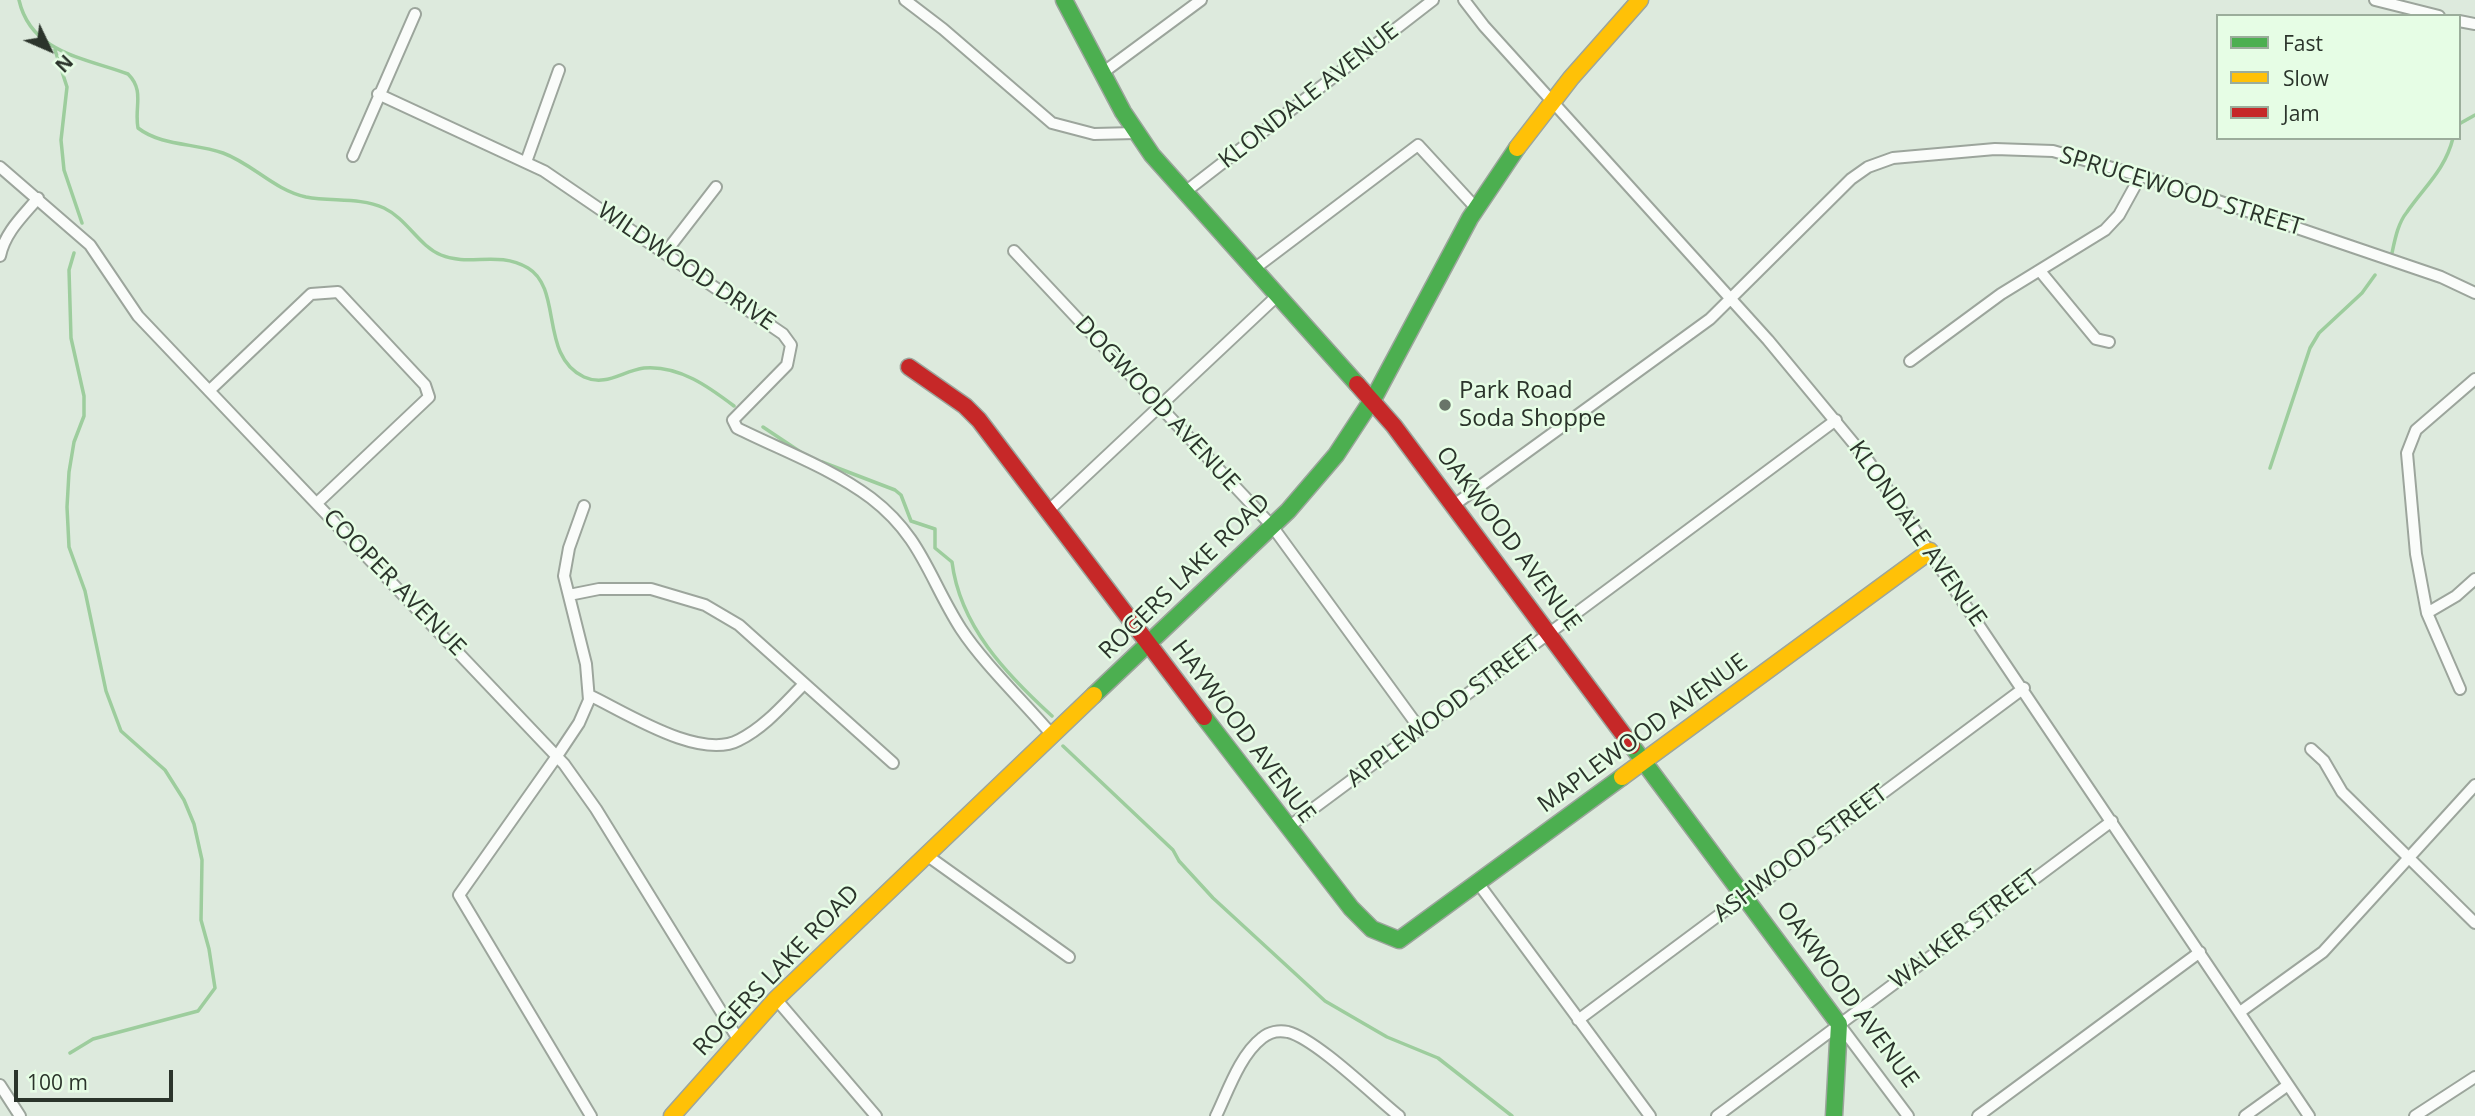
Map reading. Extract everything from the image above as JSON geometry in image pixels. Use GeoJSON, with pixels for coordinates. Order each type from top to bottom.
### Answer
{"type":"FeatureCollection","features":[{"type":"Feature","properties":{"kind":"street"},"geometry":{"type":"LineString","coordinates":[[905,0],[943,29],[1024,102],[1052,123],[1094,134],[1136,133]]}},
{"type":"Feature","properties":{"kind":"street","name":"OAKWOOD AVENUE"},"geometry":{"type":"LineString","coordinates":[[1064,0],[1101,74],[1136,133],[1185,192],[1371,400],[1454,505],[1908,1116]]}},
{"type":"Feature","properties":{"kind":"street"},"geometry":{"type":"LineString","coordinates":[[1101,74],[1201,0]]}},
{"type":"Feature","properties":{"kind":"street","name":"KLONDALE AVENUE"},"geometry":{"type":"LineString","coordinates":[[1185,192],[1433,0]]}},
{"type":"Feature","properties":{"kind":"street","name":"KLONDALE AVENUE"},"geometry":{"type":"LineString","coordinates":[[1464,0],[1484,26],[1732,300],[1836,420],[2024,688],[2309,1116]]}},
{"type":"Feature","properties":{"kind":"street","name":"ROGERS LAKE ROAD"},"geometry":{"type":"LineString","coordinates":[[672,1116],[737,1039],[776,999],[925,854],[1272,526],[1325,470],[1371,400],[1476,208],[1508,158],[1553,100],[1640,0]]}},
{"type":"Feature","properties":{"kind":"street"},"geometry":{"type":"LineString","coordinates":[[2375,0],[2432,14]]}},
{"type":"Feature","properties":{"kind":"street"},"geometry":{"type":"LineString","coordinates":[[354,156],[378,94],[415,14]]}},
{"type":"Feature","properties":{"kind":"street"},"geometry":{"type":"LineString","coordinates":[[526,162],[559,69]]}},
{"type":"Feature","properties":{"kind":"street","name":"WILDWOOD DRIVE"},"geometry":{"type":"LineString","coordinates":[[378,94],[526,162],[770,323],[791,345],[787,365],[733,420],[737,428],[870,497],[892,517],[919,549],[961,629],[1052,735]]}},
{"type":"Feature","properties":{"kind":"street"},"geometry":{"type":"LineString","coordinates":[[1254,269],[1418,145],[1476,208]]}},
{"type":"Feature","properties":{"kind":"street","name":"SPRUCEWOOD STREET"},"geometry":{"type":"LineString","coordinates":[[1454,505],[1606,397],[1732,300],[1851,179],[1880,162],[1938,152],[2035,149],[2076,156],[2141,175],[2441,278],[2475,293]]}},
{"type":"Feature","properties":{"kind":"street","name":"COOPER AVENUE"},"geometry":{"type":"LineString","coordinates":[[0,167],[90,245],[138,316],[557,756],[596,809],[737,1039]]}},
{"type":"Feature","properties":{"kind":"street"},"geometry":{"type":"LineString","coordinates":[[1910,361],[1971,314],[2105,230],[2119,215],[2141,175]]}},
{"type":"Feature","properties":{"kind":"street"},"geometry":{"type":"LineString","coordinates":[[666,253],[716,187]]}},
{"type":"Feature","properties":{"kind":"street"},"geometry":{"type":"LineString","coordinates":[[0,256],[11,230],[38,198]]}},
{"type":"Feature","properties":{"kind":"street","name":"DOGWOOD AVENUE"},"geometry":{"type":"LineString","coordinates":[[1014,251],[1272,526],[1420,729]]}},
{"type":"Feature","properties":{"kind":"street"},"geometry":{"type":"LineString","coordinates":[[2040,271],[2096,339],[2109,342]]}},
{"type":"Feature","properties":{"kind":"street"},"geometry":{"type":"LineString","coordinates":[[210,390],[311,294],[338,292],[425,385],[429,397],[317,503]]}},
{"type":"Feature","properties":{"kind":"street"},"geometry":{"type":"LineString","coordinates":[[1047,512],[1277,296]]}},
{"type":"Feature","properties":{"kind":"street","name":"HAYWOOD AVENUE"},"geometry":{"type":"LineString","coordinates":[[909,367],[947,392],[979,420],[1287,828],[1338,892],[1377,934]]}},
{"type":"Feature","properties":{"kind":"street"},"geometry":{"type":"LineString","coordinates":[[2460,689],[2427,613],[2416,554],[2409,491],[2409,444],[2425,420],[2475,379]]}},
{"type":"Feature","properties":{"kind":"street","name":"APPLEWOOD STREET"},"geometry":{"type":"LineString","coordinates":[[1287,828],[1836,420]]}},
{"type":"Feature","properties":{"kind":"street"},"geometry":{"type":"LineString","coordinates":[[584,506],[567,557],[564,576],[586,664],[589,695],[579,723],[459,895],[591,1116]]}},
{"type":"Feature","properties":{"kind":"street","name":"MAPLEWOOD AVENUE"},"geometry":{"type":"LineString","coordinates":[[1377,934],[1399,940],[1930,551]]}},
{"type":"Feature","properties":{"kind":"street"},"geometry":{"type":"LineString","coordinates":[[2427,613],[2456,596],[2475,579]]}},
{"type":"Feature","properties":{"kind":"street"},"geometry":{"type":"LineString","coordinates":[[569,596],[599,589],[651,589],[705,605],[739,625],[893,763]]}},
{"type":"Feature","properties":{"kind":"street"},"geometry":{"type":"LineString","coordinates":[[589,695],[685,741],[711,746],[737,742],[760,728],[804,684]]}},
{"type":"Feature","properties":{"kind":"street","name":"ASHWOOD STREET"},"geometry":{"type":"LineString","coordinates":[[1578,1020],[2024,688]]}},
{"type":"Feature","properties":{"kind":"street"},"geometry":{"type":"LineString","coordinates":[[2311,750],[2324,761],[2342,792],[2475,923]]}},
{"type":"Feature","properties":{"kind":"street"},"geometry":{"type":"LineString","coordinates":[[2241,1013],[2323,952],[2475,785]]}},
{"type":"Feature","properties":{"kind":"street","name":"WALKER STREET"},"geometry":{"type":"LineString","coordinates":[[1717,1116],[2112,821]]}},
{"type":"Feature","properties":{"kind":"street"},"geometry":{"type":"LineString","coordinates":[[925,854],[1069,957]]}},
{"type":"Feature","properties":{"kind":"street"},"geometry":{"type":"LineString","coordinates":[[1478,883],[1650,1116]]}},
{"type":"Feature","properties":{"kind":"street"},"geometry":{"type":"LineString","coordinates":[[1978,1116],[2200,952]]}},
{"type":"Feature","properties":{"kind":"street"},"geometry":{"type":"LineString","coordinates":[[776,999],[876,1116]]}},
{"type":"Feature","properties":{"kind":"street"},"geometry":{"type":"LineString","coordinates":[[1833,1116],[1839,1024]]}},
{"type":"Feature","properties":{"kind":"street"},"geometry":{"type":"LineString","coordinates":[[1216,1116],[1250,1051],[1263,1037],[1277,1031],[1288,1032],[1313,1046],[1399,1116]]}},
{"type":"Feature","properties":{"kind":"street"},"geometry":{"type":"LineString","coordinates":[[2415,1116],[2474,1079]]}},
{"type":"Feature","properties":{"kind":"street"},"geometry":{"type":"LineString","coordinates":[[0,1085],[20,1116]]}},
{"type":"Feature","properties":{"kind":"street"},"geometry":{"type":"LineString","coordinates":[[2245,1116],[2288,1085]]}},
{"type":"Feature","properties":{"kind":"waterway"},"geometry":{"type":"LineString","coordinates":[[19,0],[25,18],[47,42],[78,58],[128,74],[138,93],[138,128],[147,134],[223,153],[294,194],[365,202],[384,208],[441,255],[462,260],[505,260],[528,268],[539,278],[545,291],[561,354],[570,367],[584,377],[600,380],[644,368],[669,370],[704,385],[734,406]]}},
{"type":"Feature","properties":{"kind":"waterway"},"geometry":{"type":"LineString","coordinates":[[55,50],[67,87],[61,140],[64,170],[82,223]]}},
{"type":"Feature","properties":{"kind":"waterway"},"geometry":{"type":"LineString","coordinates":[[2461,123],[2475,115]]}},
{"type":"Feature","properties":{"kind":"waterway"},"geometry":{"type":"LineString","coordinates":[[2392,253],[2401,221],[2440,169],[2452,140]]}},
{"type":"Feature","properties":{"kind":"waterway"},"geometry":{"type":"LineString","coordinates":[[70,1053],[93,1039],[198,1011],[215,988],[201,920],[202,860],[194,824],[184,800],[165,770],[121,731],[106,691],[85,591],[69,547],[69,472],[74,442],[84,416],[84,396],[71,338],[69,270],[74,253]]}},
{"type":"Feature","properties":{"kind":"waterway"},"geometry":{"type":"LineString","coordinates":[[2270,468],[2310,348],[2319,333],[2362,293],[2375,275]]}},
{"type":"Feature","properties":{"kind":"waterway"},"geometry":{"type":"LineString","coordinates":[[763,427],[805,455]]}},
{"type":"Feature","properties":{"kind":"waterway"},"geometry":{"type":"LineString","coordinates":[[822,462],[895,490],[901,495],[911,521],[935,529],[935,548],[952,562],[957,585],[975,628],[1002,666],[1052,716]]}},
{"type":"Feature","properties":{"kind":"waterway"},"geometry":{"type":"LineString","coordinates":[[1063,746],[1173,850],[1179,861],[1213,898],[1325,1001],[1387,1037],[1438,1058],[1512,1116]]}},
{"type":"Feature","properties":{"kind":"traffic: fast"},"geometry":{"type":"LineString","coordinates":[[1064,0],[1123,112],[1152,155],[1357,384]]}},
{"type":"Feature","properties":{"kind":"traffic: fast"},"geometry":{"type":"LineString","coordinates":[[1094,695],[1288,511],[1336,455],[1376,394],[1470,218],[1517,148]]}},
{"type":"Feature","properties":{"kind":"traffic: fast"},"geometry":{"type":"LineString","coordinates":[[1204,717],[1351,908],[1372,929],[1399,940],[1622,777]]}},
{"type":"Feature","properties":{"kind":"traffic: fast"},"geometry":{"type":"LineString","coordinates":[[1632,746],[1839,1024],[1834,1116]]}},
{"type":"Feature","properties":{"kind":"traffic: slow"},"geometry":{"type":"LineString","coordinates":[[1517,148],[1571,78],[1640,0]]}},
{"type":"Feature","properties":{"kind":"traffic: slow"},"geometry":{"type":"LineString","coordinates":[[1622,777],[1930,551]]}},
{"type":"Feature","properties":{"kind":"traffic: slow"},"geometry":{"type":"LineString","coordinates":[[672,1116],[776,999],[1094,695]]}},
{"type":"Feature","properties":{"kind":"traffic: jam"},"geometry":{"type":"LineString","coordinates":[[909,367],[965,406],[979,420],[1204,717]]}},
{"type":"Feature","properties":{"kind":"traffic: jam"},"geometry":{"type":"LineString","coordinates":[[1357,384],[1394,426],[1632,746]]}},
{"type":"Feature","properties":{"kind":"place","name":"Park Road Soda Shoppe"},"geometry":{"type":"Point","coordinates":[1445,405]}}]}
